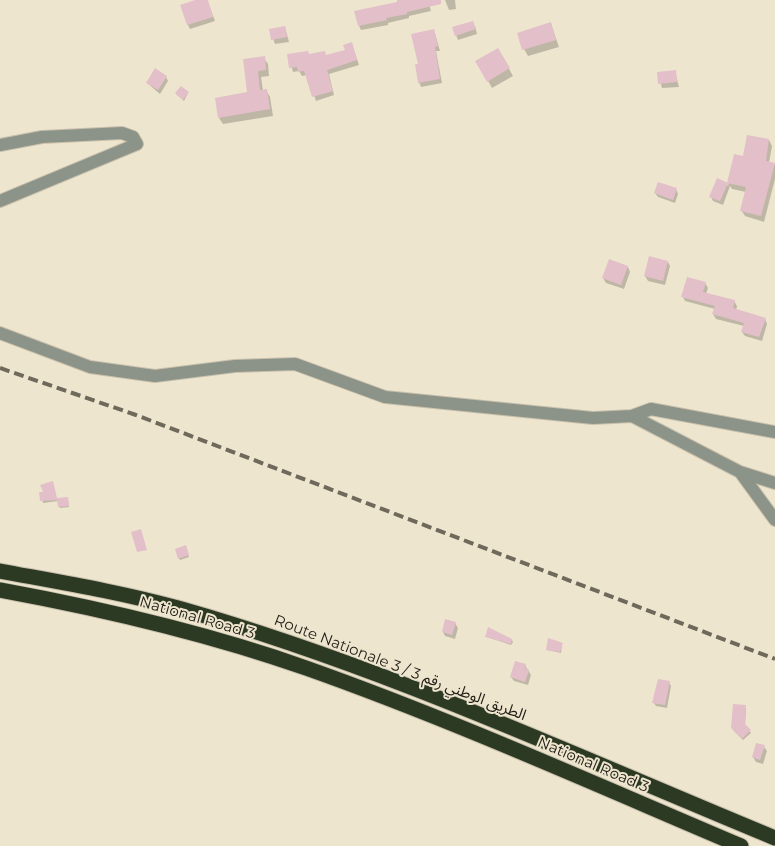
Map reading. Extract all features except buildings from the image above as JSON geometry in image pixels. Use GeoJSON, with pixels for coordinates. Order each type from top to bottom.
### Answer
{"type":"FeatureCollection","features":[{"type":"Feature","properties":{"kind":"highway","name":"Route Nationale 3 / الطريق الوطني رقم 3"},"geometry":{"type":"LineString","coordinates":[[0,570],[176,608],[304,648],[444,701],[775,838]]}},
{"type":"Feature","properties":{"kind":"highway","name":"National Road 3"},"geometry":{"type":"LineString","coordinates":[[0,590],[110,612],[304,668],[426,713],[741,846]]}},
{"type":"Feature","properties":{"kind":"street"},"geometry":{"type":"LineString","coordinates":[[0,145],[42,137],[122,134],[133,137],[138,144],[0,201]]}},
{"type":"Feature","properties":{"kind":"street"},"geometry":{"type":"LineString","coordinates":[[0,333],[90,367],[155,376],[235,366],[295,364],[386,397],[593,418],[632,416],[650,409],[775,432]]}},
{"type":"Feature","properties":{"kind":"street"},"geometry":{"type":"LineString","coordinates":[[632,416],[740,472],[775,483]]}},
{"type":"Feature","properties":{"kind":"street"},"geometry":{"type":"LineString","coordinates":[[740,472],[775,520]]}},
{"type":"Feature","properties":{"kind":"railway"},"geometry":{"type":"LineString","coordinates":[[0,368],[136,415],[775,659]]}}]}
